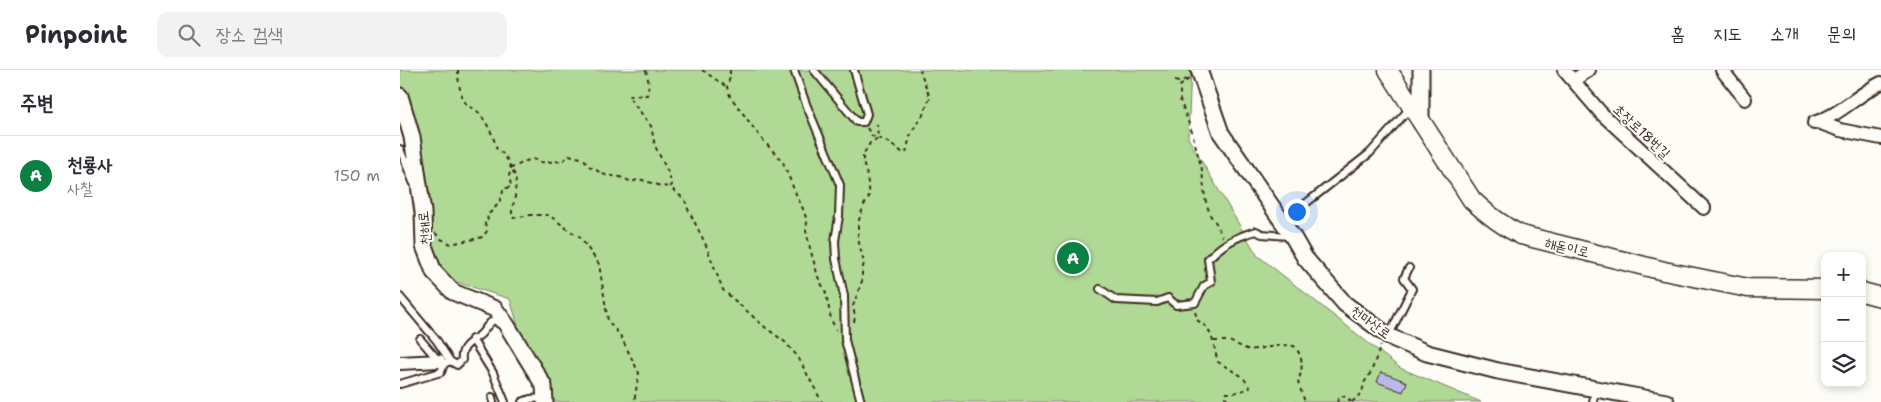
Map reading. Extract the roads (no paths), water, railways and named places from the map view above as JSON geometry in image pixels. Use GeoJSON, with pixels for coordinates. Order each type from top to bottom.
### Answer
{"type":"FeatureCollection","features":[{"type":"Feature","properties":{"kind":"main road","name":"해돋이로"},"geometry":{"type":"LineString","coordinates":[[1388,70],[1421,124],[1472,200],[1505,227],[1521,235],[1664,271],[1748,288],[1821,289]]}},
{"type":"Feature","properties":{"kind":"main road"},"geometry":{"type":"LineString","coordinates":[[1866,293],[1881,297]]}},
{"type":"Feature","properties":{"kind":"street","name":"천마산로"},"geometry":{"type":"LineString","coordinates":[[1199,70],[1221,133],[1293,237],[1305,258],[1345,304],[1386,334],[1427,354],[1594,396],[1666,402]]}},
{"type":"Feature","properties":{"kind":"street"},"geometry":{"type":"LineString","coordinates":[[1421,70],[1421,124]]}},
{"type":"Feature","properties":{"kind":"street","name":"초장로18번길"},"geometry":{"type":"LineString","coordinates":[[1564,70],[1601,113],[1704,208]]}},
{"type":"Feature","properties":{"kind":"street"},"geometry":{"type":"LineString","coordinates":[[1574,80],[1588,70]]}},
{"type":"Feature","properties":{"kind":"street"},"geometry":{"type":"LineString","coordinates":[[1722,70],[1745,99]]}},
{"type":"Feature","properties":{"kind":"street"},"geometry":{"type":"LineString","coordinates":[[1881,83],[1862,94],[1833,116],[1816,122],[1840,130],[1881,138]]}},
{"type":"Feature","properties":{"kind":"street","name":"천해로"},"geometry":{"type":"LineString","coordinates":[[400,96],[412,137],[423,212],[424,246],[434,272],[453,292],[495,309],[544,386],[545,400]]}},
{"type":"Feature","properties":{"kind":"street"},"geometry":{"type":"LineString","coordinates":[[400,364],[444,362]]}},
{"type":"Feature","properties":{"kind":"lane"},"geometry":{"type":"LineString","coordinates":[[794,70],[840,185],[839,216],[835,241],[836,259],[844,296],[845,340],[861,402]]}},
{"type":"Feature","properties":{"kind":"lane"},"geometry":{"type":"LineString","coordinates":[[814,70],[856,122],[864,122],[867,114],[854,70]]}},
{"type":"Feature","properties":{"kind":"lane"},"geometry":{"type":"LineString","coordinates":[[1282,222],[1370,153],[1411,107]]}},
{"type":"Feature","properties":{"kind":"lane"},"geometry":{"type":"LineString","coordinates":[[400,150],[413,183],[419,188]]}},
{"type":"Feature","properties":{"kind":"lane"},"geometry":{"type":"LineString","coordinates":[[1100,288],[1116,300],[1157,302],[1168,298],[1176,305],[1195,303],[1204,286],[1211,282],[1208,259],[1226,243],[1256,231],[1262,234],[1293,237]]}},
{"type":"Feature","properties":{"kind":"lane"},"geometry":{"type":"LineString","coordinates":[[1386,334],[1412,289],[1404,278],[1409,268]]}},
{"type":"Feature","properties":{"kind":"lane"},"geometry":{"type":"LineString","coordinates":[[400,297],[437,341],[444,362],[441,372],[400,384]]}},
{"type":"Feature","properties":{"kind":"lane"},"geometry":{"type":"LineString","coordinates":[[420,339],[444,362],[457,365],[462,360],[461,356],[466,345],[472,339],[479,336],[491,321],[495,320],[500,326],[506,324]]}},
{"type":"Feature","properties":{"kind":"lane"},"geometry":{"type":"LineString","coordinates":[[472,339],[494,373],[505,402]]}},
{"type":"Feature","properties":{"kind":"lane"},"geometry":{"type":"LineString","coordinates":[[522,402],[530,399],[545,400]]}},
{"type":"Feature","properties":{"kind":"place","name":"천룡사"},"geometry":{"type":"Point","coordinates":[1073,258]}}]}
